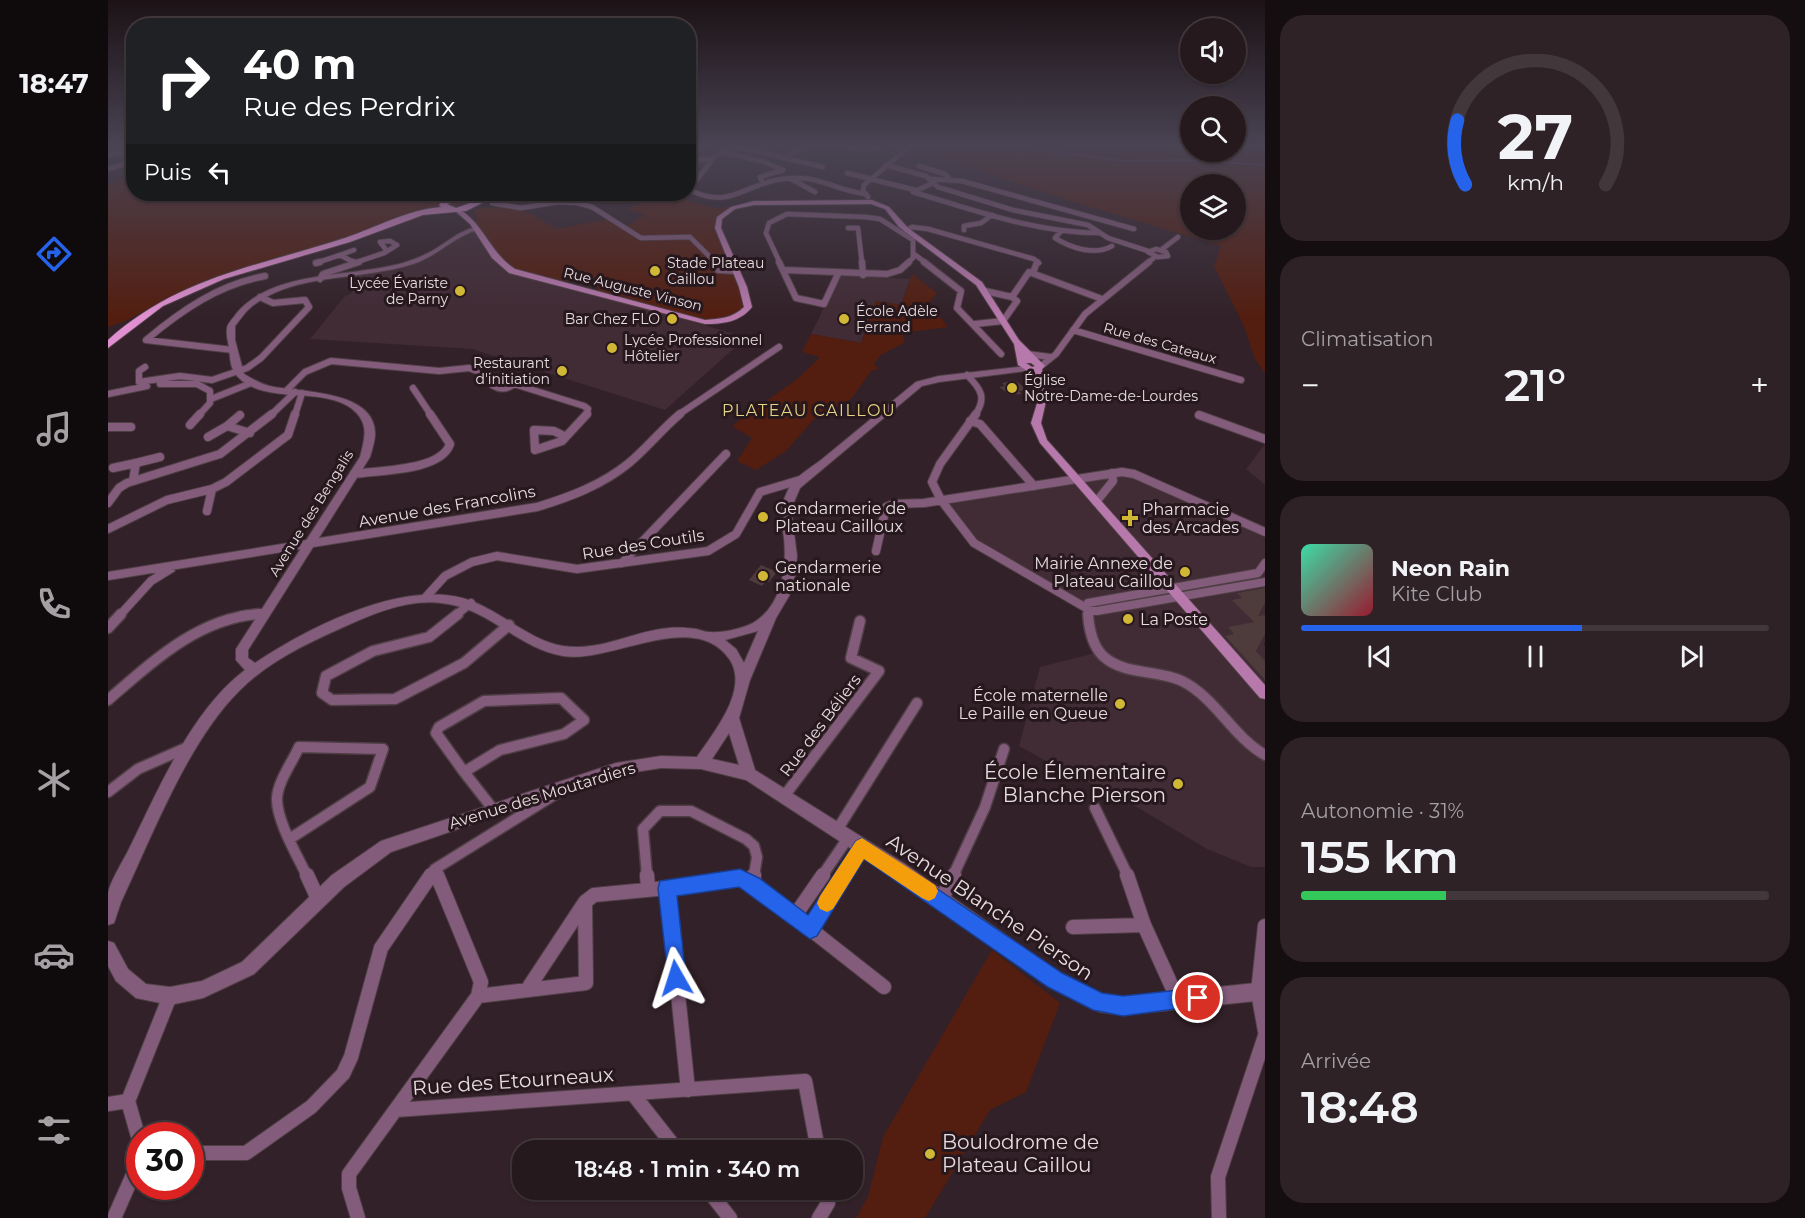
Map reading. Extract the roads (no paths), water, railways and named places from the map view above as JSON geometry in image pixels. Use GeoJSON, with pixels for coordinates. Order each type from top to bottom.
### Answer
{"type":"FeatureCollection","features":[{"type":"Feature","properties":{"kind":"main road"},"geometry":{"type":"LineString","coordinates":[[108,329],[220,275],[345,238],[449,203]]}},
{"type":"Feature","properties":{"kind":"main road"},"geometry":{"type":"LineString","coordinates":[[109,343],[139,318],[214,280],[347,240],[445,206],[457,210],[471,203]]}},
{"type":"Feature","properties":{"kind":"main road"},"geometry":{"type":"LineString","coordinates":[[473,203],[474,226]]}},
{"type":"Feature","properties":{"kind":"main road","name":"Rue Auguste Vinson"},"geometry":{"type":"LineString","coordinates":[[457,210],[474,226],[490,255],[512,270],[705,322],[738,317],[748,307],[717,222],[723,214],[733,208],[756,203]]}},
{"type":"Feature","properties":{"kind":"main road","name":"Rue Auguste Vinson"},"geometry":{"type":"LineString","coordinates":[[867,203],[966,273],[985,291],[1043,387],[1036,421],[1039,433],[1076,479],[1265,694]]}},
{"type":"Feature","properties":{"kind":"main road","name":"Rue Auguste Vinson"},"geometry":{"type":"LineString","coordinates":[[873,203],[882,205],[891,212],[907,233]]}},
{"type":"Feature","properties":{"kind":"main road"},"geometry":{"type":"LineString","coordinates":[[876,211],[891,212]]}},
{"type":"Feature","properties":{"kind":"main road"},"geometry":{"type":"LineString","coordinates":[[109,343],[147,310]]}},
{"type":"Feature","properties":{"kind":"street"},"geometry":{"type":"LineString","coordinates":[[508,203],[521,208],[553,203]]}},
{"type":"Feature","properties":{"kind":"street"},"geometry":{"type":"LineString","coordinates":[[566,203],[585,205],[641,238],[690,237],[696,245],[713,256],[718,270],[736,271]]}},
{"type":"Feature","properties":{"kind":"street"},"geometry":{"type":"LineString","coordinates":[[949,203],[1061,231],[1100,233]]}},
{"type":"Feature","properties":{"kind":"street"},"geometry":{"type":"LineString","coordinates":[[990,203],[1013,210],[1089,225],[1118,242],[1148,251],[1155,256],[1168,256],[1161,250]]}},
{"type":"Feature","properties":{"kind":"street"},"geometry":{"type":"LineString","coordinates":[[1013,210],[1023,203]]}},
{"type":"Feature","properties":{"kind":"street"},"geometry":{"type":"LineString","coordinates":[[1046,203],[1134,229],[1118,242]]}},
{"type":"Feature","properties":{"kind":"street"},"geometry":{"type":"LineString","coordinates":[[964,230],[964,226],[981,223],[992,215]]}},
{"type":"Feature","properties":{"kind":"street"},"geometry":{"type":"LineString","coordinates":[[838,274],[824,304],[796,298],[766,233],[770,223],[783,216],[874,218],[907,233],[912,227],[928,229],[1034,259],[1039,263],[1033,273]]}},
{"type":"Feature","properties":{"kind":"street"},"geometry":{"type":"LineString","coordinates":[[238,371],[231,326],[244,309],[260,297],[289,286],[320,279],[370,274],[402,265],[432,253],[474,226]]}},
{"type":"Feature","properties":{"kind":"street"},"geometry":{"type":"LineString","coordinates":[[848,228],[858,228],[863,275]]}},
{"type":"Feature","properties":{"kind":"street"},"geometry":{"type":"LineString","coordinates":[[1061,231],[1055,238],[1061,242],[1098,252],[1105,252],[1112,246]]}},
{"type":"Feature","properties":{"kind":"street"},"geometry":{"type":"LineString","coordinates":[[1148,251],[1161,250],[1178,237]]}},
{"type":"Feature","properties":{"kind":"street"},"geometry":{"type":"LineString","coordinates":[[784,270],[880,275],[900,270],[915,254],[917,240]]}},
{"type":"Feature","properties":{"kind":"street"},"geometry":{"type":"LineString","coordinates":[[316,263],[354,250]]}},
{"type":"Feature","properties":{"kind":"street"},"geometry":{"type":"LineString","coordinates":[[320,279],[323,274],[387,251]]}},
{"type":"Feature","properties":{"kind":"street"},"geometry":{"type":"LineString","coordinates":[[915,254],[961,291],[957,308],[975,324],[1001,354]]}},
{"type":"Feature","properties":{"kind":"street"},"geometry":{"type":"LineString","coordinates":[[340,255],[355,263]]}},
{"type":"Feature","properties":{"kind":"street"},"geometry":{"type":"LineString","coordinates":[[701,763],[732,718],[743,680],[770,617],[783,596],[789,576],[791,556],[786,518],[788,501],[800,480],[919,384],[1031,365],[1051,357],[1085,314],[1155,256]]}},
{"type":"Feature","properties":{"kind":"street"},"geometry":{"type":"LineString","coordinates":[[1012,297],[1029,272],[1102,299]]}},
{"type":"Feature","properties":{"kind":"street"},"geometry":{"type":"LineString","coordinates":[[233,350],[146,340],[176,316],[213,294],[238,282],[265,276]]}},
{"type":"Feature","properties":{"kind":"street"},"geometry":{"type":"LineString","coordinates":[[975,324],[1004,321],[1017,301],[1012,297],[985,291]]}},
{"type":"Feature","properties":{"kind":"street"},"geometry":{"type":"LineString","coordinates":[[145,367],[139,371],[137,381],[139,382],[180,376],[212,380],[255,363],[309,307],[304,300],[273,303],[260,297]]}},
{"type":"Feature","properties":{"kind":"street","name":"Rue des Cateaux"},"geometry":{"type":"LineString","coordinates":[[1073,330],[1240,380]]}},
{"type":"Feature","properties":{"kind":"street","name":"Avenue des Francolins"},"geometry":{"type":"LineString","coordinates":[[108,576],[522,511],[581,492],[628,463],[683,411],[779,347]]}},
{"type":"Feature","properties":{"kind":"street"},"geometry":{"type":"LineString","coordinates":[[1031,365],[1051,357]]}},
{"type":"Feature","properties":{"kind":"street"},"geometry":{"type":"LineString","coordinates":[[108,503],[119,488],[210,458],[250,433],[294,392],[306,372],[331,361],[439,371],[469,368],[493,377],[506,378],[514,384],[588,409],[586,418],[564,436]]}},
{"type":"Feature","properties":{"kind":"street","name":"Avenue des Bengalis"},"geometry":{"type":"LineString","coordinates":[[238,371],[251,383],[327,397],[346,404],[367,420],[371,429],[370,444],[354,474],[240,656],[254,670]]}},
{"type":"Feature","properties":{"kind":"street"},"geometry":{"type":"LineString","coordinates":[[967,375],[984,397],[982,405],[933,477],[933,489],[974,543],[1088,609],[1097,611],[1263,570]]}},
{"type":"Feature","properties":{"kind":"street"},"geometry":{"type":"LineString","coordinates":[[493,377],[492,385],[498,389],[508,388],[514,384]]}},
{"type":"Feature","properties":{"kind":"street"},"geometry":{"type":"LineString","coordinates":[[108,394],[152,385],[187,383],[204,386],[210,391],[212,399]]}},
{"type":"Feature","properties":{"kind":"street"},"geometry":{"type":"LineString","coordinates":[[190,424],[212,399],[251,383]]}},
{"type":"Feature","properties":{"kind":"street"},"geometry":{"type":"LineString","coordinates":[[354,474],[432,463],[447,453],[450,444],[413,388]]}},
{"type":"Feature","properties":{"kind":"street"},"geometry":{"type":"LineString","coordinates":[[108,529],[167,500],[212,489],[226,482],[283,440],[291,429],[294,392]]}},
{"type":"Feature","properties":{"kind":"street"},"geometry":{"type":"LineString","coordinates":[[208,437],[240,415]]}},
{"type":"Feature","properties":{"kind":"street"},"geometry":{"type":"LineString","coordinates":[[1199,415],[1265,439]]}},
{"type":"Feature","properties":{"kind":"street"},"geometry":{"type":"LineString","coordinates":[[970,421],[980,424],[1034,486]]}},
{"type":"Feature","properties":{"kind":"street"},"geometry":{"type":"LineString","coordinates":[[227,426],[250,433]]}},
{"type":"Feature","properties":{"kind":"street"},"geometry":{"type":"LineString","coordinates":[[108,427],[131,427]]}},
{"type":"Feature","properties":{"kind":"street"},"geometry":{"type":"LineString","coordinates":[[622,563],[726,454]]}},
{"type":"Feature","properties":{"kind":"street"},"geometry":{"type":"LineString","coordinates":[[113,468],[160,457]]}},
{"type":"Feature","properties":{"kind":"street"},"geometry":{"type":"LineString","coordinates":[[133,482],[135,463]]}},
{"type":"Feature","properties":{"kind":"street"},"geometry":{"type":"LineString","coordinates":[[1096,502],[1113,481],[1112,473]]}},
{"type":"Feature","properties":{"kind":"street"},"geometry":{"type":"LineString","coordinates":[[876,551],[886,507],[893,504],[941,500],[1112,473],[1134,474],[1262,531]]}},
{"type":"Feature","properties":{"kind":"street","name":"Rue des Coutils"},"geometry":{"type":"LineString","coordinates":[[425,598],[445,576],[472,562],[497,556],[577,569],[708,551],[724,543],[741,528],[753,500],[760,492],[800,480]]}},
{"type":"Feature","properties":{"kind":"street"},"geometry":{"type":"LineString","coordinates":[[779,485],[788,501]]}},
{"type":"Feature","properties":{"kind":"street"},"geometry":{"type":"LineString","coordinates":[[207,511],[212,489]]}},
{"type":"Feature","properties":{"kind":"street"},"geometry":{"type":"LineString","coordinates":[[644,541],[641,549],[659,556]]}},
{"type":"Feature","properties":{"kind":"street"},"geometry":{"type":"LineString","coordinates":[[108,628],[151,581],[177,565]]}},
{"type":"Feature","properties":{"kind":"street"},"geometry":{"type":"LineString","coordinates":[[1176,592],[1265,582]]}},
{"type":"Feature","properties":{"kind":"street"},"geometry":{"type":"LineString","coordinates":[[108,917],[113,900],[191,747],[217,706],[254,670],[282,653],[369,610],[398,601],[425,598],[471,603],[542,646],[578,653],[598,651],[653,635],[677,631],[708,637],[736,635],[759,626],[770,617]]}},
{"type":"Feature","properties":{"kind":"street"},"geometry":{"type":"LineString","coordinates":[[471,603],[424,640],[383,648],[346,663],[326,676],[322,693],[332,700],[395,699],[464,663],[509,625]]}},
{"type":"Feature","properties":{"kind":"street"},"geometry":{"type":"LineString","coordinates":[[1088,609],[1092,638],[1103,657],[1128,669],[1171,675],[1191,686],[1242,741],[1265,755]]}},
{"type":"Feature","properties":{"kind":"street"},"geometry":{"type":"LineString","coordinates":[[108,700],[164,652],[186,639],[234,616],[266,614]]}},
{"type":"Feature","properties":{"kind":"street","name":"Rue des Béliers"},"geometry":{"type":"LineString","coordinates":[[785,795],[879,671],[851,658],[850,654],[860,621]]}},
{"type":"Feature","properties":{"kind":"street"},"geometry":{"type":"LineString","coordinates":[[708,637],[727,647],[735,655],[743,680]]}},
{"type":"Feature","properties":{"kind":"street"},"geometry":{"type":"LineString","coordinates":[[463,773],[500,750],[564,734],[584,720],[561,698],[484,701],[440,727],[436,733],[438,739],[463,773],[493,808]]}},
{"type":"Feature","properties":{"kind":"street"},"geometry":{"type":"LineString","coordinates":[[810,929],[849,838],[917,703]]}},
{"type":"Feature","properties":{"kind":"street"},"geometry":{"type":"LineString","coordinates":[[732,718],[749,774]]}},
{"type":"Feature","properties":{"kind":"street"},"geometry":{"type":"LineString","coordinates":[[108,792],[138,769],[191,747]]}},
{"type":"Feature","properties":{"kind":"street"},"geometry":{"type":"LineString","coordinates":[[291,838],[370,787],[383,749],[299,747],[277,796],[277,806],[291,838],[318,899]]}},
{"type":"Feature","properties":{"kind":"street"},"geometry":{"type":"LineString","coordinates":[[941,900],[966,856],[990,797],[1004,748]]}},
{"type":"Feature","properties":{"kind":"street","name":"Avenue des Moutardiers"},"geometry":{"type":"LineString","coordinates":[[108,949],[122,975],[147,994],[170,996],[216,985],[248,968],[318,899],[387,846],[493,808],[639,764],[701,763],[749,774]]}},
{"type":"Feature","properties":{"kind":"street","name":"Avenue Blanche Pierson"},"geometry":{"type":"LineString","coordinates":[[749,774],[849,838],[1055,980],[1100,1003],[1123,1006],[1262,992]]}},
{"type":"Feature","properties":{"kind":"street"},"geometry":{"type":"LineString","coordinates":[[204,1153],[246,1153],[311,1107],[329,1090],[342,1074],[351,1057],[381,948],[435,869],[577,781]]}},
{"type":"Feature","properties":{"kind":"street"},"geometry":{"type":"LineString","coordinates":[[1095,808],[1123,862],[1144,925],[1178,1000]]}},
{"type":"Feature","properties":{"kind":"street"},"geometry":{"type":"LineString","coordinates":[[648,888],[643,829],[660,811],[691,811],[746,839],[754,846],[757,857],[753,884]]}},
{"type":"Feature","properties":{"kind":"street"},"geometry":{"type":"LineString","coordinates":[[794,917],[849,838]]}},
{"type":"Feature","properties":{"kind":"street"},"geometry":{"type":"LineString","coordinates":[[358,1218],[349,1188],[349,1174],[478,996],[481,982],[435,869]]}},
{"type":"Feature","properties":{"kind":"street"},"geometry":{"type":"LineString","coordinates":[[527,990],[585,902],[594,895],[740,878],[753,884],[884,987]]}},
{"type":"Feature","properties":{"kind":"street"},"geometry":{"type":"LineString","coordinates":[[667,888],[688,1090]]}},
{"type":"Feature","properties":{"kind":"street"},"geometry":{"type":"LineString","coordinates":[[478,996],[586,983],[585,902]]}},
{"type":"Feature","properties":{"kind":"street"},"geometry":{"type":"LineString","coordinates":[[1073,927],[1144,925]]}},
{"type":"Feature","properties":{"kind":"street"},"geometry":{"type":"LineString","coordinates":[[1265,926],[1262,992],[1265,1031]]}},
{"type":"Feature","properties":{"kind":"street"},"geometry":{"type":"LineString","coordinates":[[134,1122],[128,1101],[170,996]]}},
{"type":"Feature","properties":{"kind":"street"},"geometry":{"type":"LineString","coordinates":[[1219,1218],[1218,1178],[1265,1036]]}},
{"type":"Feature","properties":{"kind":"street","name":"Rue des Etourneaux"},"geometry":{"type":"LineString","coordinates":[[396,1110],[805,1082],[816,1140]]}},
{"type":"Feature","properties":{"kind":"street","name":"Rue des Etourneaux"},"geometry":{"type":"LineString","coordinates":[[633,1094],[669,1140]]}},
{"type":"Feature","properties":{"kind":"street"},"geometry":{"type":"LineString","coordinates":[[108,1104],[128,1101]]}},
{"type":"Feature","properties":{"kind":"street"},"geometry":{"type":"LineString","coordinates":[[114,1218],[126,1191]]}},
{"type":"Feature","properties":{"kind":"street"},"geometry":{"type":"LineString","coordinates":[[716,1200],[730,1218]]}},
{"type":"Feature","properties":{"kind":"street"},"geometry":{"type":"LineString","coordinates":[[819,1218],[828,1203],[827,1200]]}},
{"type":"Feature","properties":{"kind":"place","name":"Stade Plateau Caillou"},"geometry":{"type":"Point","coordinates":[655,271]}},
{"type":"Feature","properties":{"kind":"place","name":"Lycée Évariste de Parny"},"geometry":{"type":"Point","coordinates":[460,291]}},
{"type":"Feature","properties":{"kind":"place","name":"Bar Chez FLO"},"geometry":{"type":"Point","coordinates":[672,319]}},
{"type":"Feature","properties":{"kind":"place","name":"École Adèle Ferrand"},"geometry":{"type":"Point","coordinates":[844,319]}},
{"type":"Feature","properties":{"kind":"place","name":"Lycée Professionnel Hôtelier"},"geometry":{"type":"Point","coordinates":[612,348]}},
{"type":"Feature","properties":{"kind":"place","name":"Restaurant d'initiation"},"geometry":{"type":"Point","coordinates":[562,371]}},
{"type":"Feature","properties":{"kind":"place","name":"Église Notre-Dame-de-Lourdes"},"geometry":{"type":"Point","coordinates":[1012,388]}},
{"type":"Feature","properties":{"kind":"place","name":"Gendarmerie de Plateau Cailloux"},"geometry":{"type":"Point","coordinates":[763,517]}},
{"type":"Feature","properties":{"kind":"place","name":"Pharmacie des Arcades"},"geometry":{"type":"Point","coordinates":[1130,518]}},
{"type":"Feature","properties":{"kind":"place","name":"Mairie Annexe de Plateau Caillou"},"geometry":{"type":"Point","coordinates":[1185,572]}},
{"type":"Feature","properties":{"kind":"place","name":"Gendarmerie nationale"},"geometry":{"type":"Point","coordinates":[763,576]}},
{"type":"Feature","properties":{"kind":"place","name":"La Poste"},"geometry":{"type":"Point","coordinates":[1128,619]}},
{"type":"Feature","properties":{"kind":"place","name":"École maternelle Le Paille en Queue"},"geometry":{"type":"Point","coordinates":[1120,704]}},
{"type":"Feature","properties":{"kind":"place","name":"École Élementaire Blanche Pierson"},"geometry":{"type":"Point","coordinates":[1178,784]}},
{"type":"Feature","properties":{"kind":"place","name":"Boulodrome de Plateau Caillou"},"geometry":{"type":"Point","coordinates":[930,1154]}},
{"type":"Feature","properties":{"kind":"district","name":"PLATEAU CAILLOU"},"geometry":{"type":"Point","coordinates":[809,410]}}]}
